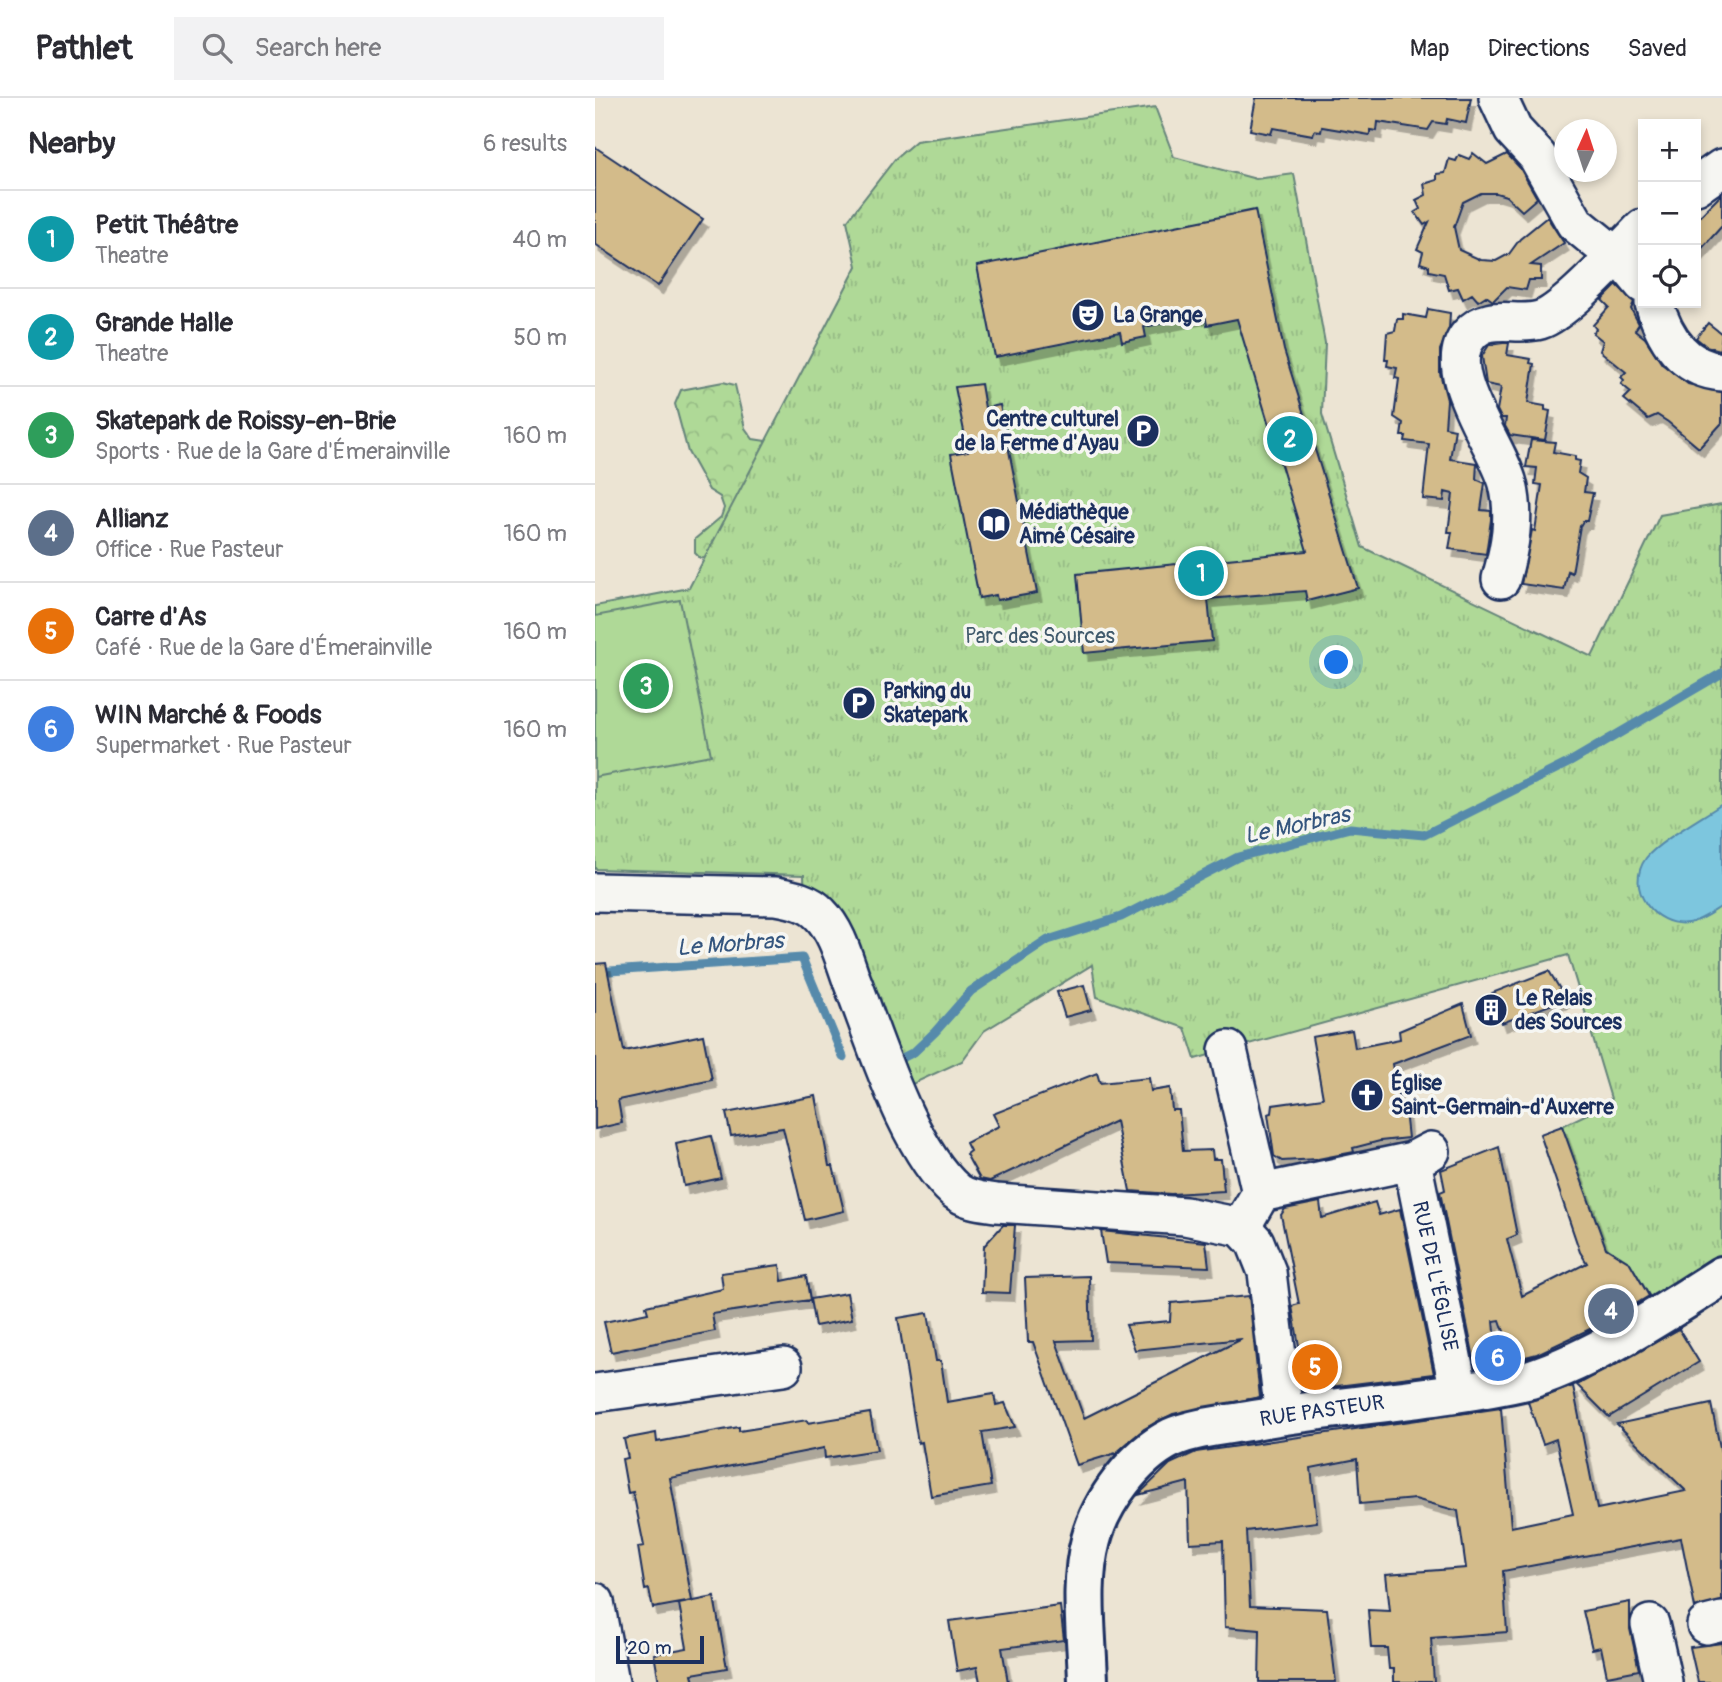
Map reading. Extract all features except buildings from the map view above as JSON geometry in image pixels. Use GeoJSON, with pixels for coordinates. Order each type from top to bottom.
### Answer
{"type":"FeatureCollection","features":[{"type":"Feature","properties":{"kind":"main road","name":"RUE PASTEUR"},"geometry":{"type":"LineString","coordinates":[[1088,1682],[1086,1562],[1101,1513],[1120,1484],[1154,1448],[1172,1438],[1285,1415],[1503,1386],[1554,1372],[1671,1308],[1722,1276]]}},
{"type":"Feature","properties":{"kind":"street"},"geometry":{"type":"LineString","coordinates":[[1497,98],[1513,130],[1537,156],[1575,223],[1638,279]]}},
{"type":"Feature","properties":{"kind":"street"},"geometry":{"type":"LineString","coordinates":[[1701,183],[1722,168]]}},
{"type":"Feature","properties":{"kind":"street"},"geometry":{"type":"LineString","coordinates":[[1501,579],[1512,535],[1510,496],[1503,470],[1465,384],[1461,362],[1462,346],[1470,334],[1486,323],[1528,322],[1553,314],[1638,233]]}},
{"type":"Feature","properties":{"kind":"street"},"geometry":{"type":"LineString","coordinates":[[1656,308],[1662,327],[1677,350],[1699,367],[1722,372]]}},
{"type":"Feature","properties":{"kind":"street"},"geometry":{"type":"LineString","coordinates":[[595,892],[776,896],[805,903],[828,923],[885,1067],[929,1158],[957,1191],[969,1198],[996,1203],[1185,1216],[1241,1227],[1255,1242],[1266,1272],[1285,1415]]}},
{"type":"Feature","properties":{"kind":"street"},"geometry":{"type":"LineString","coordinates":[[1228,1050],[1261,1194],[1241,1227]]}},
{"type":"Feature","properties":{"kind":"street","name":"RUE DE L'ÉGLISE"},"geometry":{"type":"LineString","coordinates":[[1261,1194],[1421,1156],[1459,1391]]}},
{"type":"Feature","properties":{"kind":"street"},"geometry":{"type":"LineString","coordinates":[[595,1393],[783,1367]]}},
{"type":"Feature","properties":{"kind":"street"},"geometry":{"type":"LineString","coordinates":[[595,1602],[610,1682]]}},
{"type":"Feature","properties":{"kind":"street"},"geometry":{"type":"LineString","coordinates":[[1650,1624],[1664,1682]]}},
{"type":"Feature","properties":{"kind":"green space","name":"Parc des Sources"},"geometry":{"type":"Polygon","coordinates":[[[1155,107],[1174,157],[1256,179],[1294,174],[1325,343],[1322,414],[1362,547],[1592,657],[1660,515],[1722,504],[1722,1276],[1671,1308],[1650,1297],[1630,1263],[1605,1247],[1562,1126],[1612,1102],[1568,955],[1195,1059],[1185,1028],[1097,997],[1092,965],[984,1031],[962,1061],[895,1092],[805,903],[804,875],[595,869],[595,606],[689,588],[857,266],[847,221],[895,159],[916,141],[1155,107]]]}},
{"type":"Feature","properties":{"kind":"green space"},"geometry":{"type":"Polygon","coordinates":[[[723,382],[735,385],[745,428],[753,439],[766,441],[712,559],[700,558],[695,553],[695,539],[721,517],[724,508],[720,497],[709,490],[688,452],[675,404],[681,390],[723,382]]]}},
{"type":"Feature","properties":{"kind":"green space"},"geometry":{"type":"Polygon","coordinates":[[[680,600],[711,755],[595,777],[595,616],[680,600]]]}},
{"type":"Feature","properties":{"kind":"water"},"geometry":{"type":"Polygon","coordinates":[[[1722,804],[1722,906],[1693,922],[1676,923],[1664,919],[1646,904],[1641,893],[1640,870],[1646,858],[1681,830],[1722,804]]]}},
{"type":"Feature","properties":{"kind":"waterway","name":"Le Morbras"},"geometry":{"type":"LineString","coordinates":[[900,1059],[914,1052],[935,1032],[971,991],[1048,940],[1121,917],[1238,857],[1350,828],[1424,835],[1570,762],[1722,673]]}},
{"type":"Feature","properties":{"kind":"waterway","name":"Le Morbras"},"geometry":{"type":"LineString","coordinates":[[595,972],[802,958],[843,1057]]}},
{"type":"Feature","properties":{"kind":"place","name":"La Grange"},"geometry":{"type":"Point","coordinates":[1088,315]}},
{"type":"Feature","properties":{"kind":"place","name":"Centre culturel de la Ferme d'Ayau"},"geometry":{"type":"Point","coordinates":[1143,431]}},
{"type":"Feature","properties":{"kind":"place","name":"Grande Halle"},"geometry":{"type":"Point","coordinates":[1290,439]}},
{"type":"Feature","properties":{"kind":"place","name":"Médiathèque Aimé Césaire"},"geometry":{"type":"Point","coordinates":[994,524]}},
{"type":"Feature","properties":{"kind":"place","name":"Petit Théâtre"},"geometry":{"type":"Point","coordinates":[1201,573]}},
{"type":"Feature","properties":{"kind":"place","name":"Skatepark de Roissy-en-Brie"},"geometry":{"type":"Point","coordinates":[646,686]}},
{"type":"Feature","properties":{"kind":"place","name":"Parking du Skatepark"},"geometry":{"type":"Point","coordinates":[859,703]}},
{"type":"Feature","properties":{"kind":"place","name":"Le Relais des Sources"},"geometry":{"type":"Point","coordinates":[1491,1010]}},
{"type":"Feature","properties":{"kind":"place","name":"Église Saint-Germain-d'Auxerre"},"geometry":{"type":"Point","coordinates":[1367,1095]}},
{"type":"Feature","properties":{"kind":"place","name":"Allianz"},"geometry":{"type":"Point","coordinates":[1611,1311]}},
{"type":"Feature","properties":{"kind":"place","name":"WIN Marché & Foods"},"geometry":{"type":"Point","coordinates":[1498,1358]}},
{"type":"Feature","properties":{"kind":"place","name":"Carre d'As"},"geometry":{"type":"Point","coordinates":[1315,1367]}}]}
